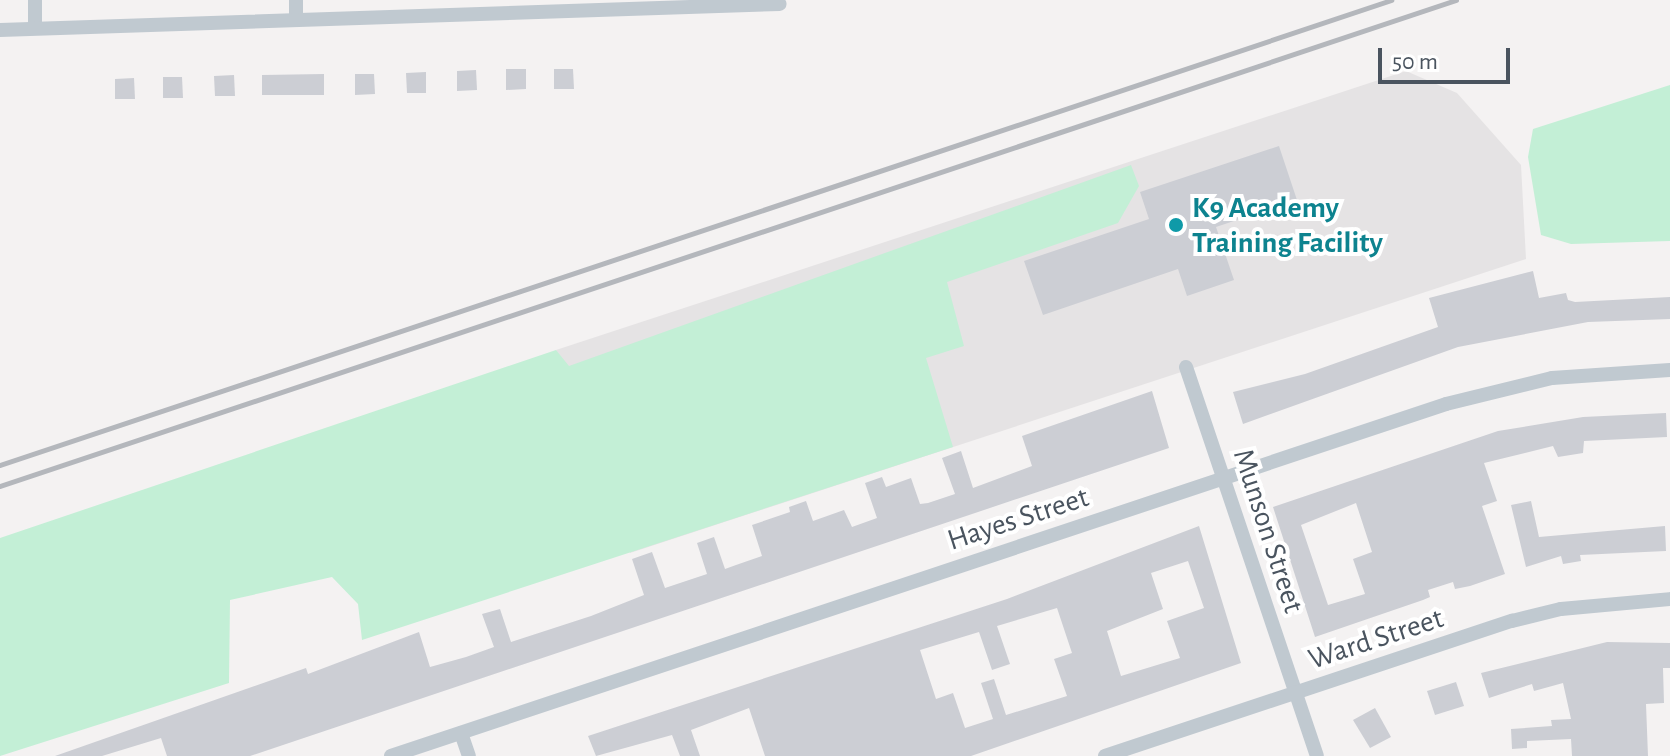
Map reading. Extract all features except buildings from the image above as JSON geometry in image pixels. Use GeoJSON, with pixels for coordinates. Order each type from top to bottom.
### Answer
{"type":"FeatureCollection","features":[{"type":"Feature","properties":{"kind":"street"},"geometry":{"type":"LineString","coordinates":[[35,0],[35,28]]}},
{"type":"Feature","properties":{"kind":"street"},"geometry":{"type":"LineString","coordinates":[[296,0],[296,19]]}},
{"type":"Feature","properties":{"kind":"street"},"geometry":{"type":"LineString","coordinates":[[0,30],[556,5],[780,4]]}},
{"type":"Feature","properties":{"kind":"street","name":"Munson Street"},"geometry":{"type":"LineString","coordinates":[[1186,367],[1317,756]]}},
{"type":"Feature","properties":{"kind":"street","name":"Hayes Street"},"geometry":{"type":"LineString","coordinates":[[391,756],[1492,391],[1576,375],[1670,370]]}},
{"type":"Feature","properties":{"kind":"street","name":"Ward Street"},"geometry":{"type":"LineString","coordinates":[[1105,756],[1512,621],[1574,607],[1670,599]]}},
{"type":"Feature","properties":{"kind":"street"},"geometry":{"type":"LineString","coordinates":[[461,733],[469,756]]}},
{"type":"Feature","properties":{"kind":"shaded area"},"geometry":{"type":"Polygon","coordinates":[[[1406,71],[1457,93],[1521,165],[1526,259],[630,553],[556,350],[1406,71]]]}},
{"type":"Feature","properties":{"kind":"green space"},"geometry":{"type":"Polygon","coordinates":[[[1670,85],[1670,241],[1571,244],[1541,235],[1528,157],[1533,129],[1670,85]]]}},
{"type":"Feature","properties":{"kind":"green space"},"geometry":{"type":"Polygon","coordinates":[[[1131,165],[1139,186],[1118,223],[947,282],[964,346],[926,358],[953,447],[362,640],[358,604],[332,577],[230,600],[229,683],[0,756],[0,538],[556,350],[569,366],[1131,165]]]}},
{"type":"Feature","properties":{"kind":"railway"},"geometry":{"type":"LineString","coordinates":[[0,465],[1391,0]]}},
{"type":"Feature","properties":{"kind":"railway"},"geometry":{"type":"LineString","coordinates":[[0,486],[1456,0]]}},
{"type":"Feature","properties":{"kind":"place","name":"K9 Academy Training Facility"},"geometry":{"type":"Point","coordinates":[1176,225]}}]}
